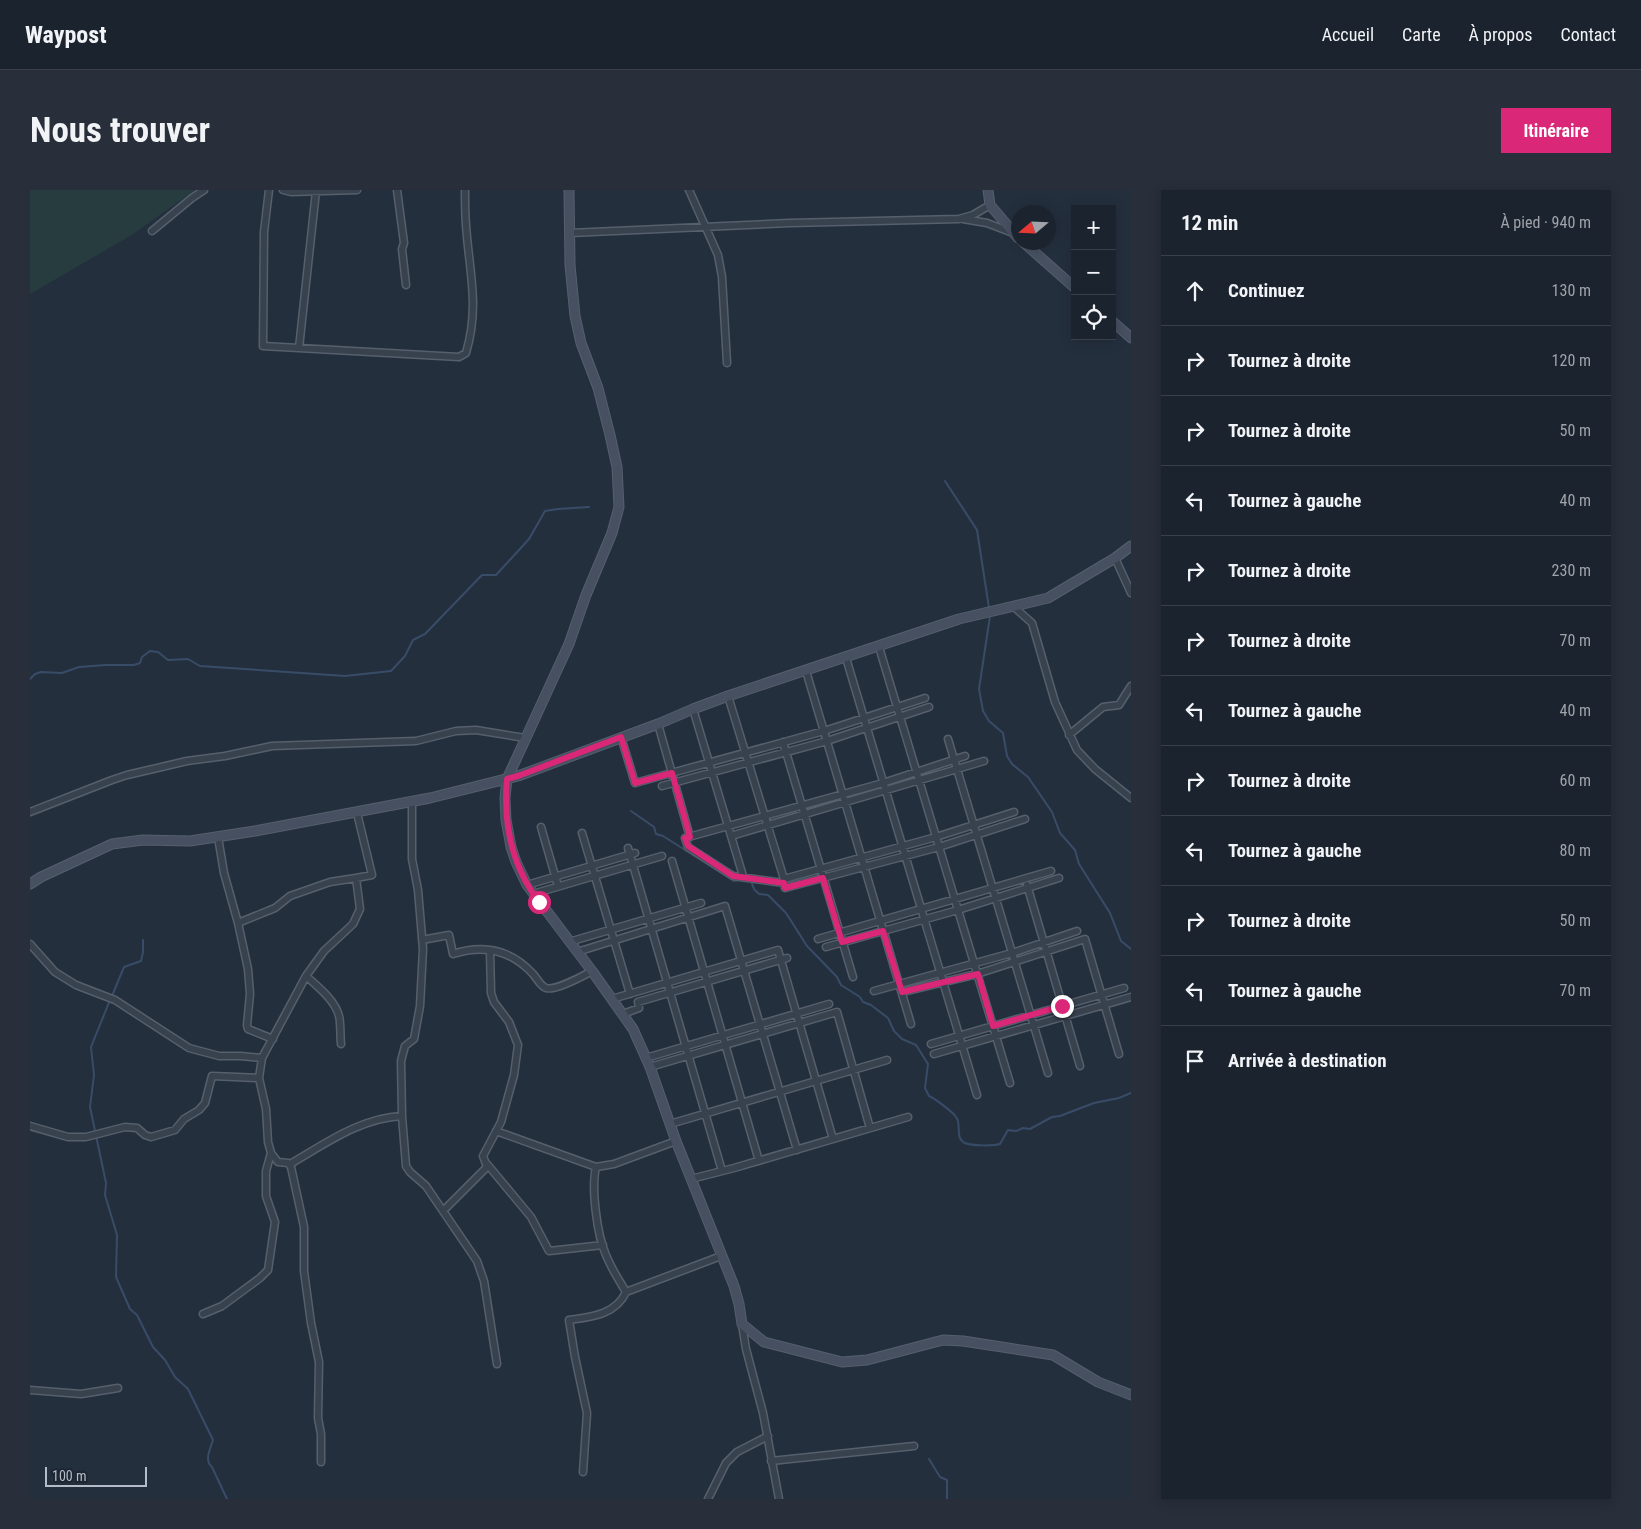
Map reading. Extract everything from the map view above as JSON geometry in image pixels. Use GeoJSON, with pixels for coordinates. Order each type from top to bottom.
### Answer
{"type":"FeatureCollection","features":[{"type":"Feature","properties":{"kind":"street"},"geometry":{"type":"LineString","coordinates":[[152,231],[204,190]]}},
{"type":"Feature","properties":{"kind":"street"},"geometry":{"type":"LineString","coordinates":[[269,190],[264,232],[264,346],[272,348],[459,357],[466,354],[472,334],[474,291],[465,224],[465,190]]}},
{"type":"Feature","properties":{"kind":"street"},"geometry":{"type":"LineString","coordinates":[[283,190],[291,192],[357,190]]}},
{"type":"Feature","properties":{"kind":"street"},"geometry":{"type":"LineString","coordinates":[[397,190],[404,243],[402,249],[406,285]]}},
{"type":"Feature","properties":{"kind":"street"},"geometry":{"type":"LineString","coordinates":[[569,190],[570,265],[575,316],[581,343],[598,388],[610,435],[617,467],[620,493],[619,507],[612,533],[586,595],[569,644],[507,779],[506,813],[511,847],[527,885],[623,1014],[650,1067],[676,1141],[734,1286],[739,1304],[746,1349],[768,1436],[779,1499]]}},
{"type":"Feature","properties":{"kind":"street"},"geometry":{"type":"LineString","coordinates":[[689,190],[718,255],[722,277],[727,363]]}},
{"type":"Feature","properties":{"kind":"street"},"geometry":{"type":"LineString","coordinates":[[988,190],[990,204],[1011,230]]}},
{"type":"Feature","properties":{"kind":"street"},"geometry":{"type":"LineString","coordinates":[[299,348],[316,191]]}},
{"type":"Feature","properties":{"kind":"street"},"geometry":{"type":"LineString","coordinates":[[570,233],[959,218],[973,215],[990,204]]}},
{"type":"Feature","properties":{"kind":"street"},"geometry":{"type":"LineString","coordinates":[[959,218],[987,223],[1011,234]]}},
{"type":"Feature","properties":{"kind":"street"},"geometry":{"type":"LineString","coordinates":[[1032,250],[1071,284]]}},
{"type":"Feature","properties":{"kind":"street"},"geometry":{"type":"LineString","coordinates":[[1116,325],[1131,338]]}},
{"type":"Feature","properties":{"kind":"street"},"geometry":{"type":"LineString","coordinates":[[30,884],[41,876],[112,844],[143,840],[190,840],[218,837],[357,813],[518,776],[728,696],[959,620],[1048,598],[1115,558],[1131,546]]}},
{"type":"Feature","properties":{"kind":"street"},"geometry":{"type":"LineString","coordinates":[[1115,558],[1131,593]]}},
{"type":"Feature","properties":{"kind":"street"},"geometry":{"type":"LineString","coordinates":[[1014,607],[1032,623],[1054,702],[1077,750],[1095,769],[1131,798]]}},
{"type":"Feature","properties":{"kind":"street"},"geometry":{"type":"LineString","coordinates":[[879,647],[1010,1082]]}},
{"type":"Feature","properties":{"kind":"street"},"geometry":{"type":"LineString","coordinates":[[846,658],[977,1095]]}},
{"type":"Feature","properties":{"kind":"street"},"geometry":{"type":"LineString","coordinates":[[806,671],[911,1024]]}},
{"type":"Feature","properties":{"kind":"street"},"geometry":{"type":"LineString","coordinates":[[1069,735],[1103,706],[1119,705],[1131,686]]}},
{"type":"Feature","properties":{"kind":"street"},"geometry":{"type":"LineString","coordinates":[[728,696],[768,825],[785,888],[939,847],[1025,819]]}},
{"type":"Feature","properties":{"kind":"street"},"geometry":{"type":"LineString","coordinates":[[621,737],[635,783],[824,730],[924,698]]}},
{"type":"Feature","properties":{"kind":"street"},"geometry":{"type":"LineString","coordinates":[[662,786],[827,741],[929,707]]}},
{"type":"Feature","properties":{"kind":"street"},"geometry":{"type":"LineString","coordinates":[[693,708],[743,876]]}},
{"type":"Feature","properties":{"kind":"street"},"geometry":{"type":"LineString","coordinates":[[658,724],[690,837]]}},
{"type":"Feature","properties":{"kind":"street"},"geometry":{"type":"LineString","coordinates":[[30,812],[128,775],[187,761],[225,756],[272,746],[416,741],[456,731],[476,730],[525,738]]}},
{"type":"Feature","properties":{"kind":"street"},"geometry":{"type":"LineString","coordinates":[[948,739],[1048,1073]]}},
{"type":"Feature","properties":{"kind":"street"},"geometry":{"type":"LineString","coordinates":[[783,742],[853,977]]}},
{"type":"Feature","properties":{"kind":"street"},"geometry":{"type":"LineString","coordinates":[[965,756],[802,806],[685,838],[688,846],[733,876],[784,881],[936,837],[1014,812]]}},
{"type":"Feature","properties":{"kind":"street"},"geometry":{"type":"LineString","coordinates":[[731,836],[920,782],[984,761]]}},
{"type":"Feature","properties":{"kind":"street"},"geometry":{"type":"LineString","coordinates":[[412,801],[412,859],[418,890],[422,940],[420,1006],[414,1038],[405,1046],[401,1061],[402,1116],[406,1166],[426,1186],[477,1261],[484,1281],[497,1364]]}},
{"type":"Feature","properties":{"kind":"street"},"geometry":{"type":"LineString","coordinates":[[238,923],[275,908],[290,896],[330,882],[372,875],[357,813]]}},
{"type":"Feature","properties":{"kind":"street"},"geometry":{"type":"LineString","coordinates":[[541,828],[558,886]]}},
{"type":"Feature","properties":{"kind":"street"},"geometry":{"type":"LineString","coordinates":[[582,833],[630,994]]}},
{"type":"Feature","properties":{"kind":"street"},"geometry":{"type":"LineString","coordinates":[[218,837],[224,873],[248,969],[250,994],[248,1029],[273,1039]]}},
{"type":"Feature","properties":{"kind":"street"},"geometry":{"type":"LineString","coordinates":[[527,885],[592,866],[631,852],[632,864],[722,1171]]}},
{"type":"Feature","properties":{"kind":"street"},"geometry":{"type":"LineString","coordinates":[[533,894],[662,856]]}},
{"type":"Feature","properties":{"kind":"street"},"geometry":{"type":"LineString","coordinates":[[672,861],[759,1161]]}},
{"type":"Feature","properties":{"kind":"street"},"geometry":{"type":"LineString","coordinates":[[818,939],[1051,871]]}},
{"type":"Feature","properties":{"kind":"street"},"geometry":{"type":"LineString","coordinates":[[356,878],[360,909],[356,917],[352,924],[324,951],[306,976],[262,1058],[259,1078],[266,1109],[268,1142],[278,1162],[290,1164],[364,1123],[402,1116]]}},
{"type":"Feature","properties":{"kind":"street"},"geometry":{"type":"LineString","coordinates":[[826,947],[925,920],[1060,878]]}},
{"type":"Feature","properties":{"kind":"street"},"geometry":{"type":"LineString","coordinates":[[1025,879],[1080,1066]]}},
{"type":"Feature","properties":{"kind":"street"},"geometry":{"type":"LineString","coordinates":[[569,942],[701,903]]}},
{"type":"Feature","properties":{"kind":"street"},"geometry":{"type":"LineString","coordinates":[[577,952],[725,906],[797,1150]]}},
{"type":"Feature","properties":{"kind":"street"},"geometry":{"type":"LineString","coordinates":[[874,991],[1012,953],[1077,931]]}},
{"type":"Feature","properties":{"kind":"street"},"geometry":{"type":"LineString","coordinates":[[422,940],[449,935],[453,954],[463,951],[490,951],[507,954],[520,961],[547,989],[557,987],[592,971]]}},
{"type":"Feature","properties":{"kind":"street"},"geometry":{"type":"LineString","coordinates":[[902,992],[978,974],[1085,939],[1119,1054]]}},
{"type":"Feature","properties":{"kind":"street"},"geometry":{"type":"LineString","coordinates":[[30,944],[55,972],[76,985],[111,999],[189,1048],[218,1056],[262,1058]]}},
{"type":"Feature","properties":{"kind":"street"},"geometry":{"type":"LineString","coordinates":[[612,999],[778,950],[784,959],[799,1023],[833,1139]]}},
{"type":"Feature","properties":{"kind":"street"},"geometry":{"type":"LineString","coordinates":[[490,951],[491,993],[494,1002],[509,1022],[518,1045],[514,1075],[501,1122],[483,1156],[484,1159],[531,1217],[549,1251],[603,1245]]}},
{"type":"Feature","properties":{"kind":"street"},"geometry":{"type":"LineString","coordinates":[[623,1014],[639,1008],[638,1002],[784,959]]}},
{"type":"Feature","properties":{"kind":"street"},"geometry":{"type":"LineString","coordinates":[[306,976],[321,989],[337,1009],[340,1017],[340,1044]]}},
{"type":"Feature","properties":{"kind":"street"},"geometry":{"type":"LineString","coordinates":[[931,1044],[1124,988]]}},
{"type":"Feature","properties":{"kind":"street"},"geometry":{"type":"LineString","coordinates":[[934,1054],[1131,997]]}},
{"type":"Feature","properties":{"kind":"street"},"geometry":{"type":"LineString","coordinates":[[646,1058],[829,1004]]}},
{"type":"Feature","properties":{"kind":"street"},"geometry":{"type":"LineString","coordinates":[[650,1067],[837,1012],[870,1128]]}},
{"type":"Feature","properties":{"kind":"street"},"geometry":{"type":"LineString","coordinates":[[670,1124],[887,1060]]}},
{"type":"Feature","properties":{"kind":"street"},"geometry":{"type":"LineString","coordinates":[[30,1126],[68,1137],[86,1137],[125,1127],[137,1128],[145,1135],[152,1137],[176,1130],[184,1119],[199,1110],[206,1103],[212,1076],[259,1078]]}},
{"type":"Feature","properties":{"kind":"street"},"geometry":{"type":"LineString","coordinates":[[692,1178],[759,1161],[908,1117]]}},
{"type":"Feature","properties":{"kind":"street"},"geometry":{"type":"LineString","coordinates":[[496,1131],[596,1167],[614,1164],[676,1141]]}},
{"type":"Feature","properties":{"kind":"street"},"geometry":{"type":"LineString","coordinates":[[203,1314],[222,1306],[268,1270],[276,1222],[266,1196],[266,1171],[272,1153]]}},
{"type":"Feature","properties":{"kind":"street"},"geometry":{"type":"LineString","coordinates":[[290,1164],[304,1227],[304,1271],[311,1323],[319,1362],[318,1418],[321,1434],[321,1462]]}},
{"type":"Feature","properties":{"kind":"street"},"geometry":{"type":"LineString","coordinates":[[443,1212],[487,1167],[487,1164]]}},
{"type":"Feature","properties":{"kind":"street"},"geometry":{"type":"LineString","coordinates":[[596,1167],[594,1176],[597,1221],[605,1254],[626,1292]]}},
{"type":"Feature","properties":{"kind":"street"},"geometry":{"type":"LineString","coordinates":[[583,1472],[587,1413],[574,1357],[569,1320],[597,1316],[612,1309],[622,1300],[626,1292],[721,1256]]}},
{"type":"Feature","properties":{"kind":"street"},"geometry":{"type":"LineString","coordinates":[[742,1324],[764,1342],[842,1362],[867,1360],[943,1340],[963,1341],[1053,1356],[1098,1382],[1131,1395]]}},
{"type":"Feature","properties":{"kind":"street"},"geometry":{"type":"LineString","coordinates":[[30,1390],[81,1394],[118,1388]]}},
{"type":"Feature","properties":{"kind":"street"},"geometry":{"type":"LineString","coordinates":[[708,1499],[726,1463],[737,1452],[768,1436]]}},
{"type":"Feature","properties":{"kind":"street"},"geometry":{"type":"LineString","coordinates":[[771,1461],[914,1446]]}},
{"type":"Feature","properties":{"kind":"green space"},"geometry":{"type":"Polygon","coordinates":[[[30,190],[194,191],[130,236],[30,294],[30,190]]]}},
{"type":"Feature","properties":{"kind":"waterway"},"geometry":{"type":"LineString","coordinates":[[945,481],[977,530],[989,608]]}},
{"type":"Feature","properties":{"kind":"waterway"},"geometry":{"type":"LineString","coordinates":[[30,679],[35,674],[41,672],[62,673],[79,667],[134,665],[140,663],[142,657],[150,651],[158,652],[168,660],[188,659],[200,666],[345,676],[391,671],[405,656],[413,640],[425,634],[482,575],[496,575],[529,539],[545,511],[589,507]]}},
{"type":"Feature","properties":{"kind":"waterway"},"geometry":{"type":"LineString","coordinates":[[990,616],[979,689],[983,711],[989,721],[1003,733],[1007,756],[1012,764],[1028,777],[1052,812],[1060,833],[1075,850],[1079,864],[1110,913],[1121,941],[1131,949]]}},
{"type":"Feature","properties":{"kind":"waterway"},"geometry":{"type":"LineString","coordinates":[[631,811],[654,827],[656,834],[663,836],[734,881],[739,880]]}},
{"type":"Feature","properties":{"kind":"waterway"},"geometry":{"type":"LineString","coordinates":[[751,881],[754,889],[759,894],[768,895],[786,913],[807,946],[837,977],[841,985],[888,1018],[894,1031],[902,1039],[916,1045],[928,1064],[925,1088],[929,1096],[956,1117],[960,1137],[965,1143],[972,1145],[1000,1144],[1008,1130],[1030,1129],[1052,1117],[1131,1093]]}},
{"type":"Feature","properties":{"kind":"waterway"},"geometry":{"type":"LineString","coordinates":[[112,996],[124,967],[141,961],[143,940]]}},
{"type":"Feature","properties":{"kind":"waterway"},"geometry":{"type":"LineString","coordinates":[[110,1000],[91,1047],[94,1075],[90,1107],[106,1183],[105,1195],[117,1235],[116,1277],[130,1309],[137,1315],[153,1347],[165,1360],[175,1377],[188,1389],[213,1440],[208,1461],[227,1499]]}},
{"type":"Feature","properties":{"kind":"waterway"},"geometry":{"type":"LineString","coordinates":[[929,1459],[940,1477],[947,1480],[947,1499]]}},
{"type":"Feature","properties":{"kind":"route"},"geometry":{"type":"LineString","coordinates":[[539,902],[527,885],[511,847],[506,820],[505,798],[507,779],[621,737],[635,783],[672,773],[690,837],[685,838],[688,846],[733,876],[784,883],[785,888],[823,878],[842,942],[883,931],[902,992],[978,974],[993,1026],[1062,1006]]}}]}
